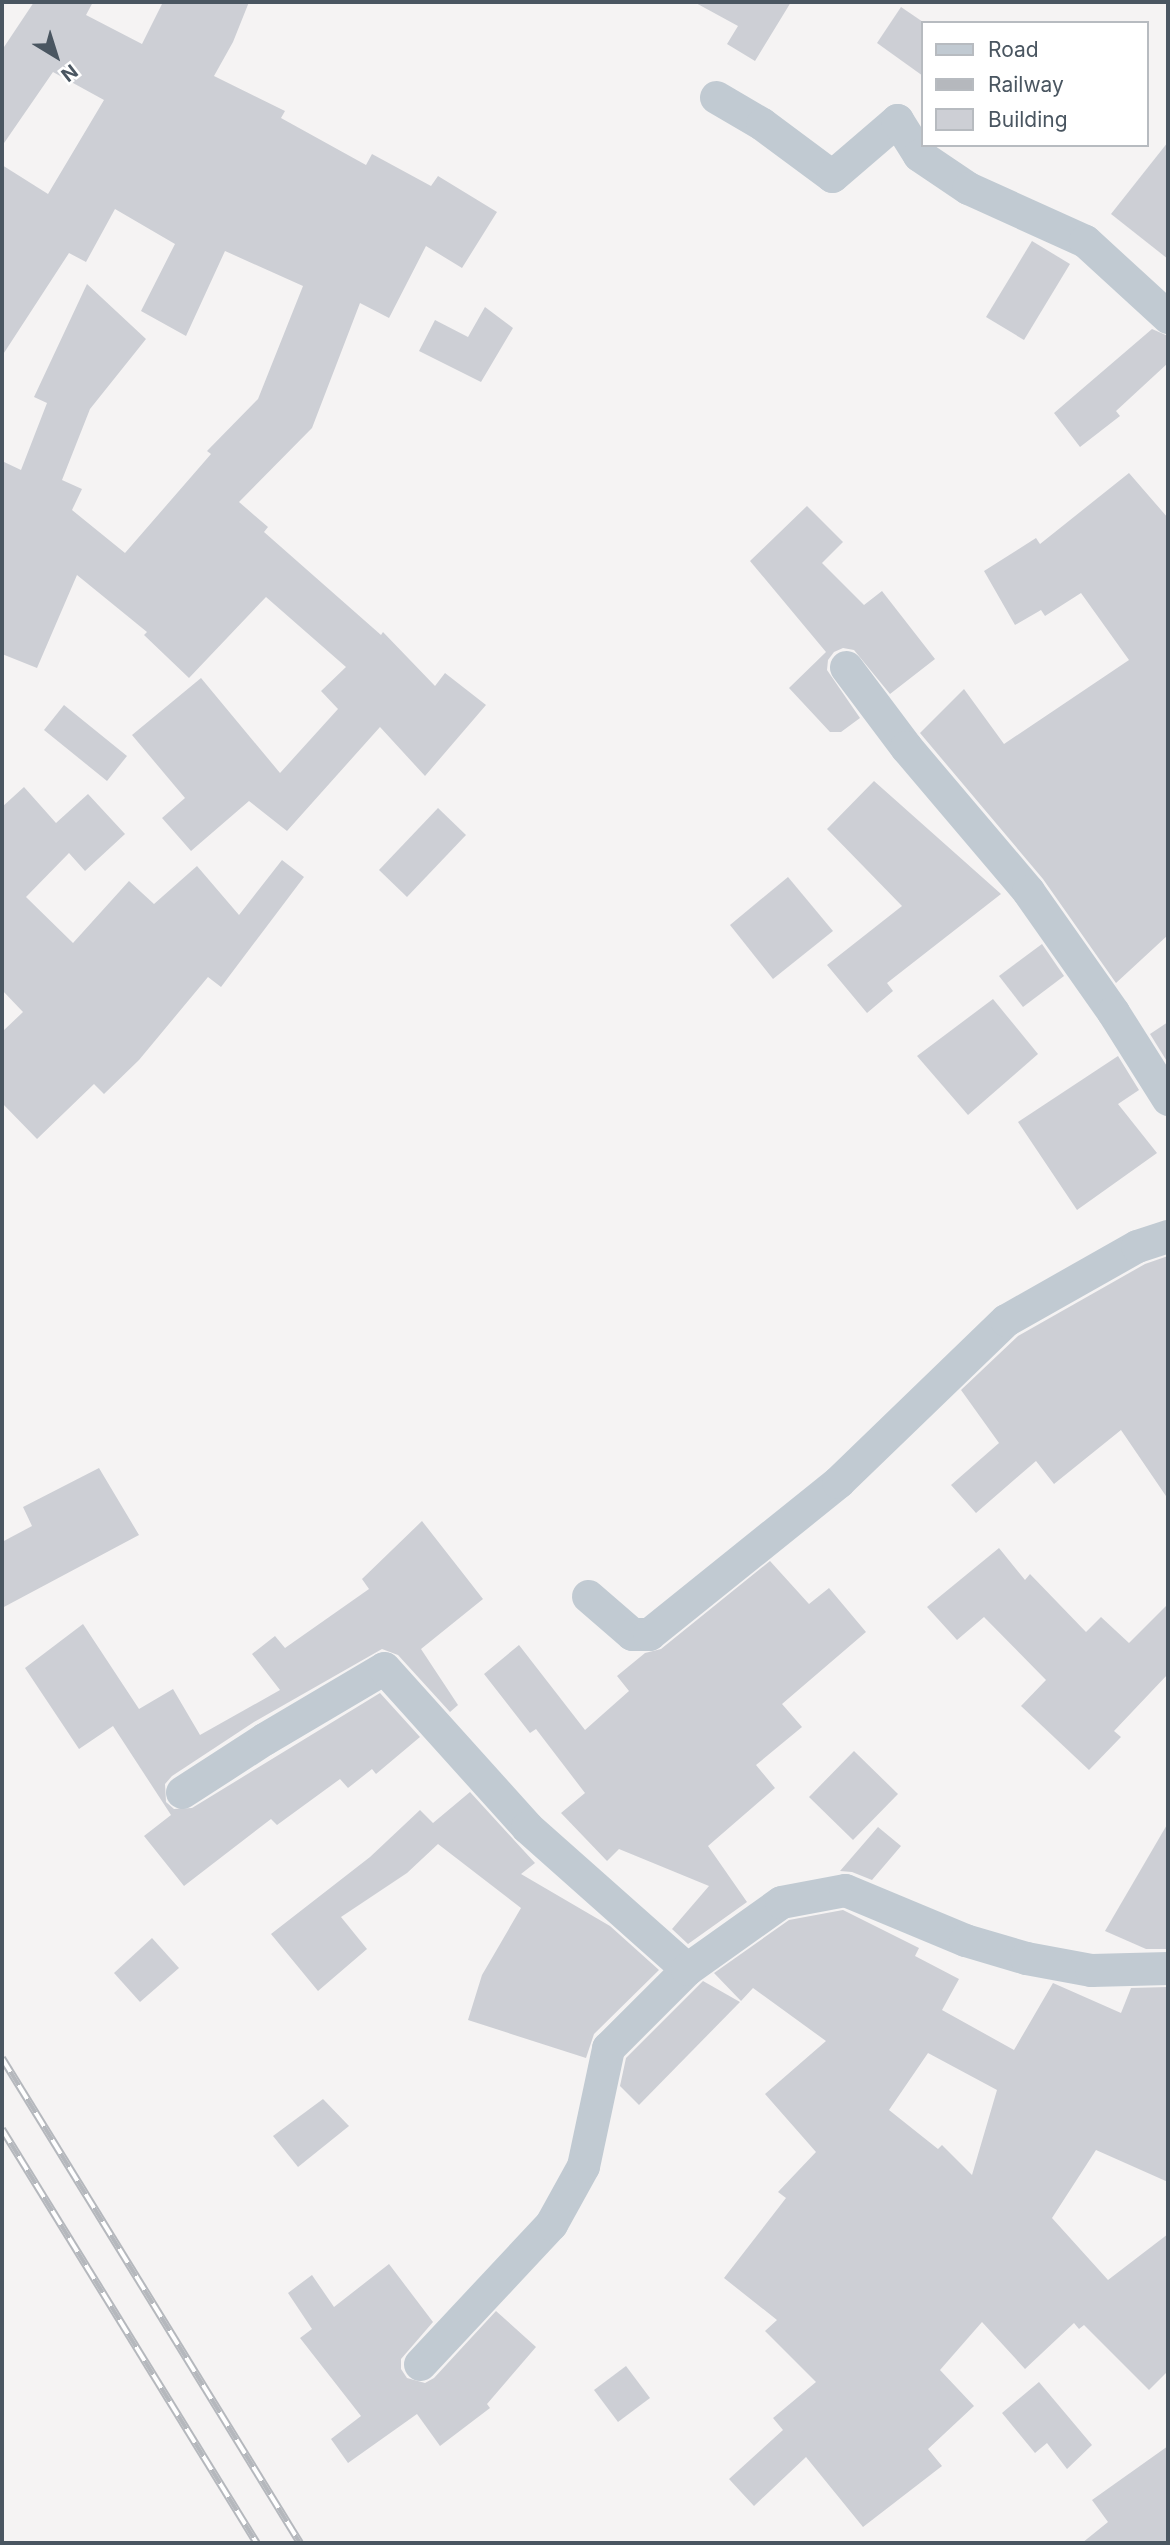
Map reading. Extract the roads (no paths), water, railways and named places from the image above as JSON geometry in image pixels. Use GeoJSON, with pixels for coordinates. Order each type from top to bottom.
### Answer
{"type":"FeatureCollection","features":[{"type":"Feature","properties":{"kind":"street"},"geometry":{"type":"LineString","coordinates":[[716,97],[762,124],[832,176],[897,120],[919,155],[968,188],[1085,240],[1168,317]]}},
{"type":"Feature","properties":{"kind":"street"},"geometry":{"type":"LineString","coordinates":[[846,667],[906,747],[1028,891],[1113,1012],[1168,1099]]}},
{"type":"Feature","properties":{"kind":"street"},"geometry":{"type":"LineString","coordinates":[[588,1596],[632,1634],[649,1634],[838,1482],[1006,1320],[1137,1246],[1168,1236]]}},
{"type":"Feature","properties":{"kind":"street"},"geometry":{"type":"LineString","coordinates":[[182,1792],[264,1738],[384,1668],[527,1827],[687,1969]]}},
{"type":"Feature","properties":{"kind":"street"},"geometry":{"type":"LineString","coordinates":[[420,2364],[551,2224],[583,2166],[608,2048],[687,1969],[781,1902],[845,1891],[965,1940],[1026,1958],[1091,1969],[1168,1968]]}},
{"type":"Feature","properties":{"kind":"railway"},"geometry":{"type":"LineString","coordinates":[[2,2058],[300,2543]]}},
{"type":"Feature","properties":{"kind":"railway"},"geometry":{"type":"LineString","coordinates":[[2,2129],[257,2543]]}}]}
